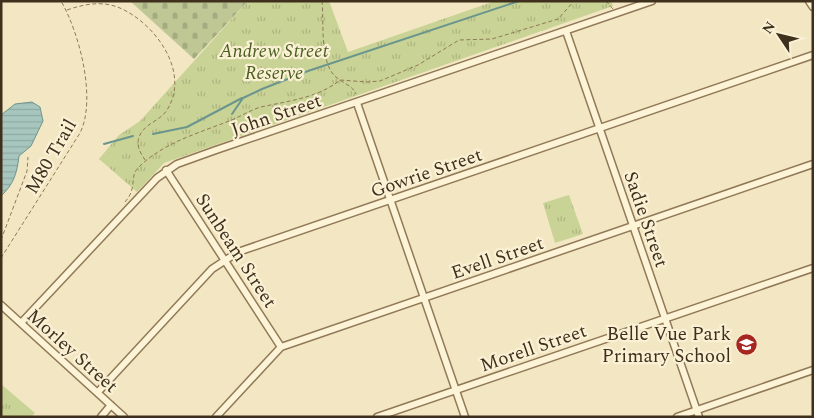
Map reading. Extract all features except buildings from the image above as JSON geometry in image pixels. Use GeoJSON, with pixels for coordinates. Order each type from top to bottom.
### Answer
{"type":"FeatureCollection","features":[{"type":"Feature","properties":{"kind":"street","name":"John Street"},"geometry":{"type":"LineString","coordinates":[[21,323],[166,170],[652,1]]}},
{"type":"Feature","properties":{"kind":"street"},"geometry":{"type":"LineString","coordinates":[[809,1],[813,7]]}},
{"type":"Feature","properties":{"kind":"street","name":"Sadie Street"},"geometry":{"type":"LineString","coordinates":[[566,31],[698,413]]}},
{"type":"Feature","properties":{"kind":"street","name":"Gowrie Street"},"geometry":{"type":"LineString","coordinates":[[98,392],[212,269],[238,252],[813,55]]}},
{"type":"Feature","properties":{"kind":"street"},"geometry":{"type":"LineString","coordinates":[[358,103],[465,417]]}},
{"type":"Feature","properties":{"kind":"street","name":"Evell Street"},"geometry":{"type":"LineString","coordinates":[[216,417],[281,347],[813,164]]}},
{"type":"Feature","properties":{"kind":"street","name":"Sunbeam Street"},"geometry":{"type":"LineString","coordinates":[[166,170],[281,347]]}},
{"type":"Feature","properties":{"kind":"street","name":"Morell Street"},"geometry":{"type":"LineString","coordinates":[[377,417],[813,268]]}},
{"type":"Feature","properties":{"kind":"street","name":"Morley Street"},"geometry":{"type":"LineString","coordinates":[[1,305],[124,417]]}},
{"type":"Feature","properties":{"kind":"street"},"geometry":{"type":"LineString","coordinates":[[677,417],[698,413],[813,370]]}},
{"type":"Feature","properties":{"kind":"street"},"geometry":{"type":"LineString","coordinates":[[100,417],[112,405]]}},
{"type":"Feature","properties":{"kind":"path","name":"M80 Trail"},"geometry":{"type":"LineString","coordinates":[[1,258],[75,141],[86,119],[82,53],[61,1]]}},
{"type":"Feature","properties":{"kind":"path"},"geometry":{"type":"LineString","coordinates":[[322,1],[323,45],[332,73],[354,89],[358,103]]}},
{"type":"Feature","properties":{"kind":"path"},"geometry":{"type":"LineString","coordinates":[[123,204],[133,192],[136,170],[146,162],[202,130],[260,108],[285,104],[331,88],[340,80],[380,81],[418,65],[459,40],[492,39],[558,19],[574,1]]}},
{"type":"Feature","properties":{"kind":"path"},"geometry":{"type":"LineString","coordinates":[[606,1],[615,14]]}},
{"type":"Feature","properties":{"kind":"path"},"geometry":{"type":"LineString","coordinates":[[66,10],[83,4],[98,3],[114,6],[131,14],[165,47],[173,75],[174,89],[167,111],[148,126],[139,139],[140,154],[146,162]]}},
{"type":"Feature","properties":{"kind":"path"},"geometry":{"type":"LineString","coordinates":[[1,240],[24,182],[28,157]]}},
{"type":"Feature","properties":{"kind":"green space"},"geometry":{"type":"Polygon","coordinates":[[[130,1],[248,1],[194,59],[130,1]]]}},
{"type":"Feature","properties":{"kind":"green space","name":"Andrew Street Reserve"},"geometry":{"type":"Polygon","coordinates":[[[248,1],[329,1],[348,52],[495,1],[611,1],[613,6],[164,163],[137,192],[99,159],[119,135],[140,121],[248,1]]]}},
{"type":"Feature","properties":{"kind":"green space"},"geometry":{"type":"Polygon","coordinates":[[[569,195],[583,234],[555,243],[543,203],[569,195]]]}},
{"type":"Feature","properties":{"kind":"green space"},"geometry":{"type":"Polygon","coordinates":[[[1,384],[35,413],[31,417],[1,417],[1,384]]]}},
{"type":"Feature","properties":{"kind":"water"},"geometry":{"type":"Polygon","coordinates":[[[32,102],[40,107],[43,121],[31,146],[19,156],[14,178],[1,196],[1,115],[15,104],[32,102]]]}},
{"type":"Feature","properties":{"kind":"waterway"},"geometry":{"type":"LineString","coordinates":[[232,114],[243,98],[262,89],[308,71],[519,1]]}},
{"type":"Feature","properties":{"kind":"waterway"},"geometry":{"type":"LineString","coordinates":[[153,134],[187,127],[242,98]]}},
{"type":"Feature","properties":{"kind":"waterway"},"geometry":{"type":"LineString","coordinates":[[104,144],[133,136]]}},
{"type":"Feature","properties":{"kind":"place","name":"Belle Vue Park Primary School"},"geometry":{"type":"Point","coordinates":[747,344]}}]}
